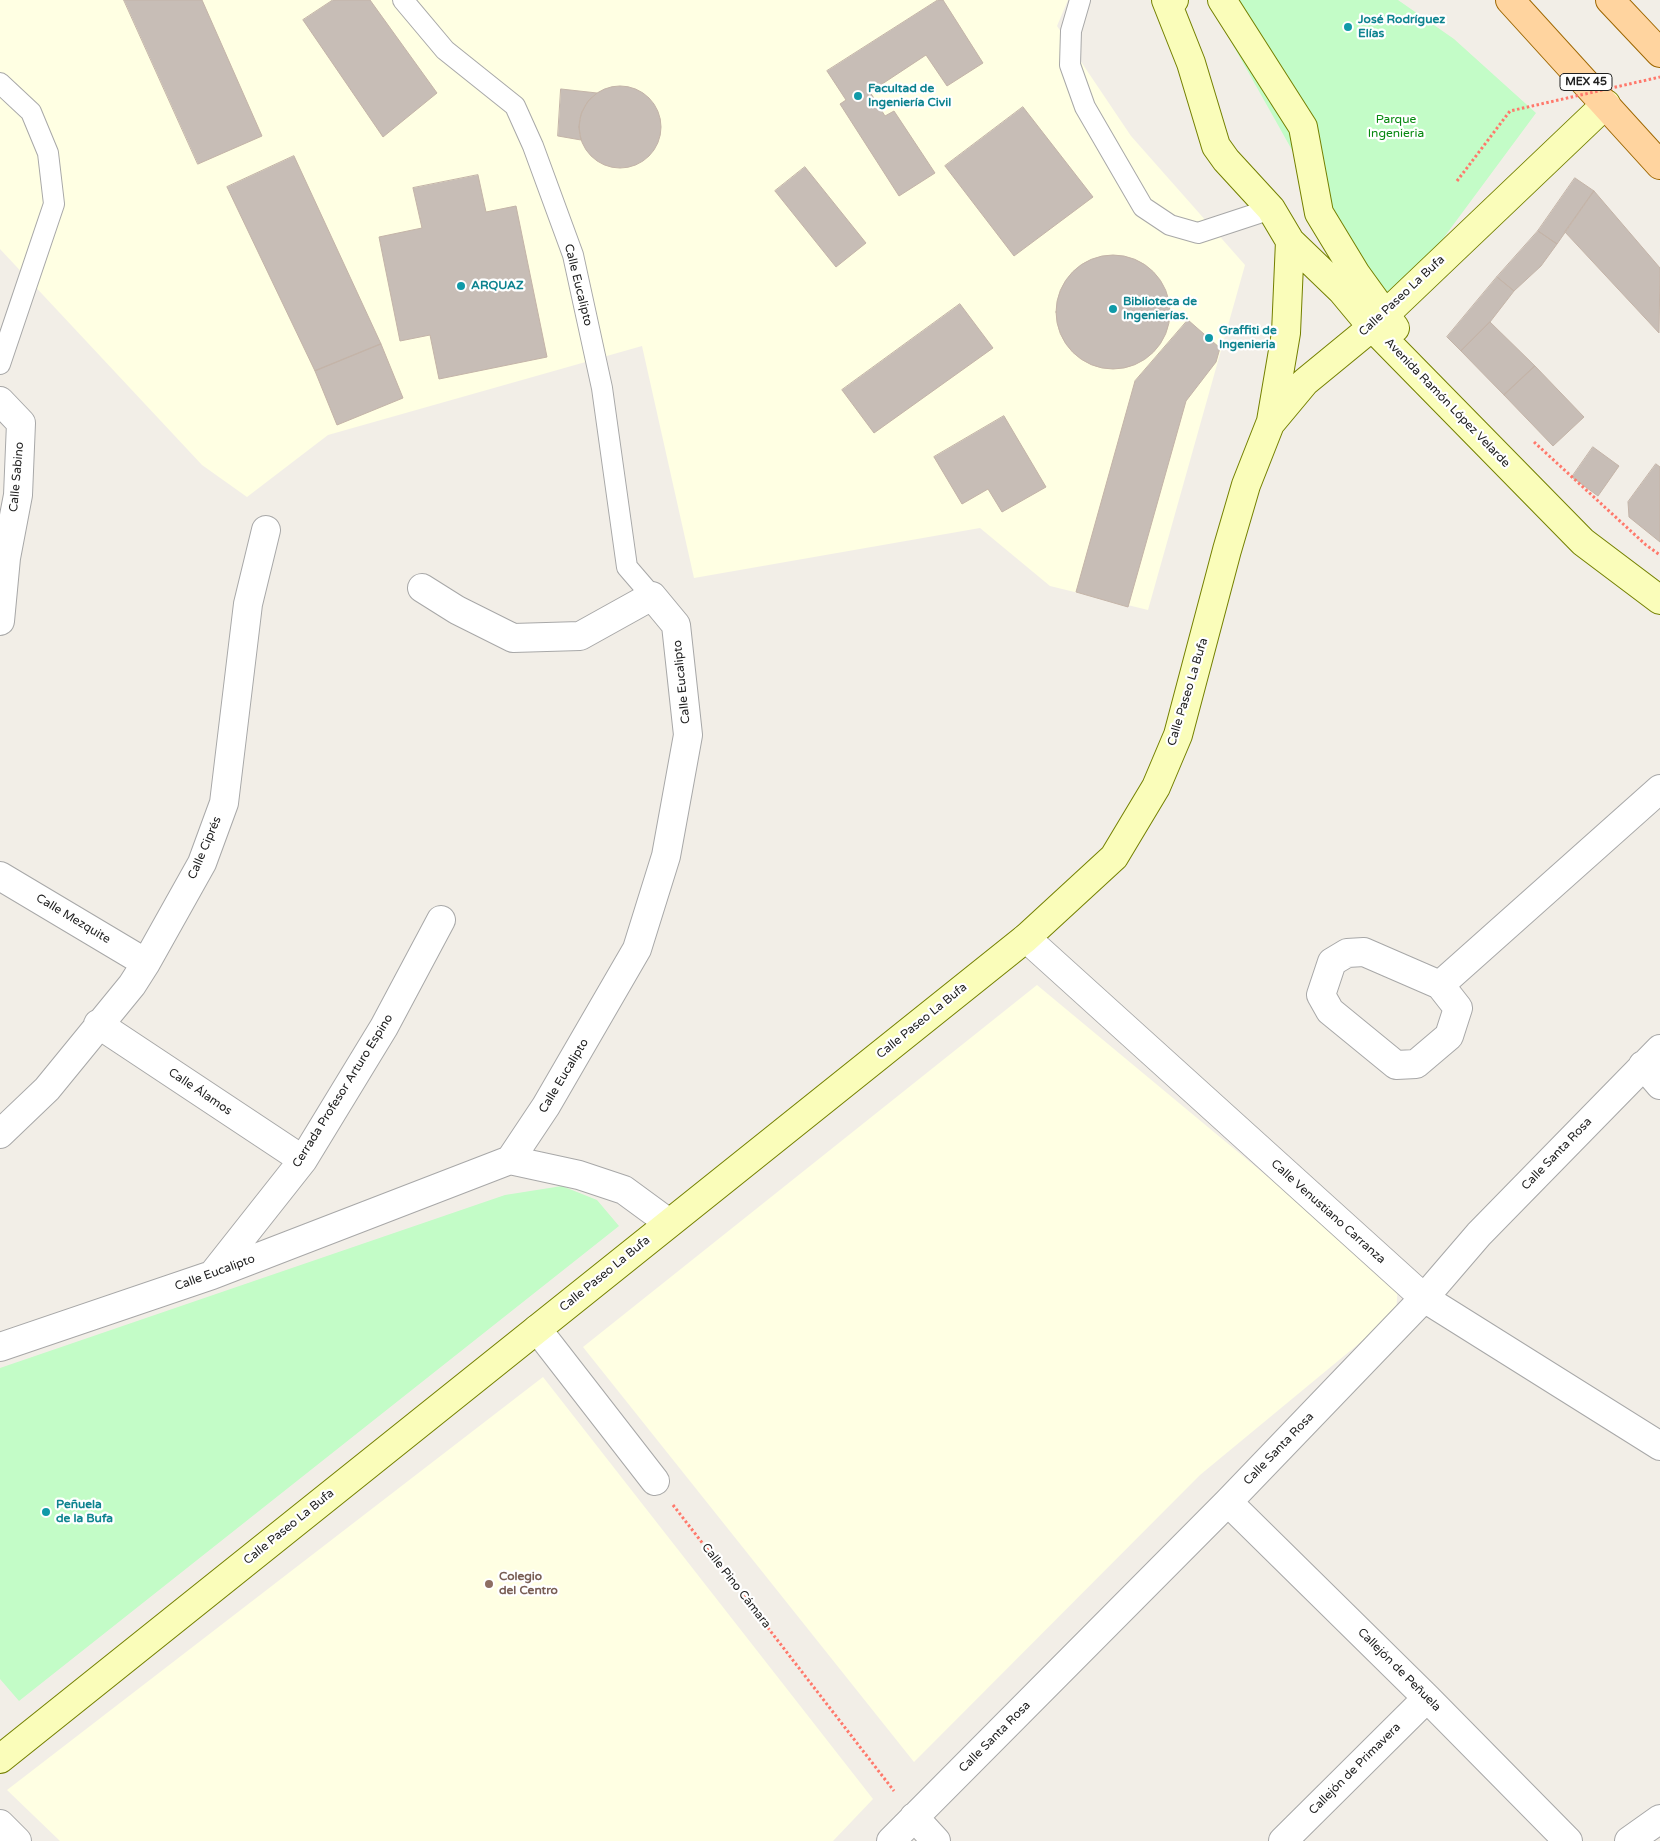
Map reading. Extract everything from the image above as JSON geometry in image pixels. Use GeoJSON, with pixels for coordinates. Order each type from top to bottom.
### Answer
{"type":"FeatureCollection","features":[{"type":"Feature","properties":{"kind":"main road"},"geometry":{"type":"LineString","coordinates":[[1489,0],[1518,8]]}},
{"type":"Feature","properties":{"kind":"main road"},"geometry":{"type":"LineString","coordinates":[[1610,0],[1660,53]]}},
{"type":"Feature","properties":{"kind":"main road","name":"MEX 45"},"geometry":{"type":"LineString","coordinates":[[1518,8],[1660,165]]}},
{"type":"Feature","properties":{"kind":"street","name":"Avenida Ramón López Velarde"},"geometry":{"type":"LineString","coordinates":[[1166,0],[1191,63],[1216,146],[1226,160],[1271,210],[1290,241],[1342,291],[1378,320],[1596,532],[1660,579]]}},
{"type":"Feature","properties":{"kind":"street"},"geometry":{"type":"LineString","coordinates":[[1166,0],[1174,0]]}},
{"type":"Feature","properties":{"kind":"street","name":"Avenida Ramón López Velarde"},"geometry":{"type":"LineString","coordinates":[[1222,0],[1303,128],[1319,213],[1356,274],[1378,320],[1583,542],[1660,600]]}},
{"type":"Feature","properties":{"kind":"street","name":"Calle Paseo La Bufa"},"geometry":{"type":"LineString","coordinates":[[0,1758],[1026,938],[1114,857],[1156,787],[1178,735],[1232,532],[1246,485],[1270,424],[1305,382],[1378,320],[1606,104]]}},
{"type":"Feature","properties":{"kind":"street"},"geometry":{"type":"LineString","coordinates":[[1270,424],[1286,333],[1290,241]]}},
{"type":"Feature","properties":{"kind":"street","name":"Calle Sabino"},"geometry":{"type":"LineString","coordinates":[[0,401],[21,423],[18,495],[6,558],[0,621]]}},
{"type":"Feature","properties":{"kind":"street","name":"Calle Ciprés"},"geometry":{"type":"LineString","coordinates":[[0,1134],[47,1089],[98,1024],[132,985],[202,863],[224,802],[248,604],[266,530]]}},
{"type":"Feature","properties":{"kind":"street"},"geometry":{"type":"LineString","coordinates":[[422,588],[457,610],[513,638],[580,636],[652,596]]}},
{"type":"Feature","properties":{"kind":"street","name":"Calle Eucalipto"},"geometry":{"type":"LineString","coordinates":[[0,1347],[212,1275],[510,1160],[551,1098],[637,949],[666,856],[688,735],[676,625],[652,596]]}},
{"type":"Feature","properties":{"kind":"street"},"geometry":{"type":"LineString","coordinates":[[1440,985],[1660,789]]}},
{"type":"Feature","properties":{"kind":"street","name":"Calle Mezquite"},"geometry":{"type":"LineString","coordinates":[[0,876],[146,963]]}},
{"type":"Feature","properties":{"kind":"street","name":"Cerrada Profesor Arturo Espino"},"geometry":{"type":"LineString","coordinates":[[212,1275],[303,1160],[384,1027],[441,920]]}},
{"type":"Feature","properties":{"kind":"street","name":"Calle Venustiano Carranza"},"geometry":{"type":"LineString","coordinates":[[1026,938],[1424,1298],[1660,1446]]}},
{"type":"Feature","properties":{"kind":"street"},"geometry":{"type":"LineString","coordinates":[[1364,952],[1414,972],[1440,985],[1458,1008],[1449,1036],[1416,1064],[1396,1065],[1330,1011],[1321,995],[1332,962],[1347,953],[1364,952]]}},
{"type":"Feature","properties":{"kind":"street","name":"Calle Álamos"},"geometry":{"type":"LineString","coordinates":[[98,1024],[303,1160]]}},
{"type":"Feature","properties":{"kind":"street","name":"Calle Santa Rosa"},"geometry":{"type":"LineString","coordinates":[[891,1841],[1228,1502],[1424,1298],[1479,1234],[1654,1066]]}},
{"type":"Feature","properties":{"kind":"street"},"geometry":{"type":"LineString","coordinates":[[510,1160],[579,1175],[624,1190],[669,1223]]}},
{"type":"Feature","properties":{"kind":"street"},"geometry":{"type":"LineString","coordinates":[[537,1329],[655,1481]]}},
{"type":"Feature","properties":{"kind":"street","name":"Callejón de Peñuela"},"geometry":{"type":"LineString","coordinates":[[1228,1502],[1427,1698],[1568,1841]]}},
{"type":"Feature","properties":{"kind":"street","name":"Callejón de Primavera"},"geometry":{"type":"LineString","coordinates":[[1283,1841],[1427,1698]]}},
{"type":"Feature","properties":{"kind":"street"},"geometry":{"type":"LineString","coordinates":[[914,1817],[936,1841]]}},
{"type":"Feature","properties":{"kind":"street"},"geometry":{"type":"LineString","coordinates":[[1629,1841],[1660,1819]]}},
{"type":"Feature","properties":{"kind":"street"},"geometry":{"type":"LineString","coordinates":[[0,1824],[17,1841]]}},
{"type":"Feature","properties":{"kind":"lane","name":"Calle Eucalipto"},"geometry":{"type":"LineString","coordinates":[[402,0],[445,50],[515,106],[533,146],[573,255],[602,388],[627,567],[652,596]]}},
{"type":"Feature","properties":{"kind":"lane"},"geometry":{"type":"LineString","coordinates":[[1080,0],[1071,31],[1070,65],[1085,107],[1143,207],[1170,225],[1198,233],[1271,210]]}},
{"type":"Feature","properties":{"kind":"lane"},"geometry":{"type":"LineString","coordinates":[[0,84],[31,112],[48,153],[54,204],[0,364]]}},
{"type":"Feature","properties":{"kind":"path"},"geometry":{"type":"LineString","coordinates":[[1457,181],[1510,111],[1660,78]]}},
{"type":"Feature","properties":{"kind":"path"},"geometry":{"type":"LineString","coordinates":[[1532,440],[1646,545],[1660,555]]}},
{"type":"Feature","properties":{"kind":"path","name":"Calle Pino Cámara"},"geometry":{"type":"LineString","coordinates":[[655,1481],[914,1817]]}},
{"type":"Feature","properties":{"kind":"shaded area"},"geometry":{"type":"Polygon","coordinates":[[[0,0],[1068,0],[1057,26],[1131,136],[1245,265],[1148,610],[1050,586],[980,528],[694,578],[642,346],[328,435],[247,497],[202,465],[0,249],[0,0]]]}},
{"type":"Feature","properties":{"kind":"shaded area"},"geometry":{"type":"Polygon","coordinates":[[[1037,985],[1398,1285],[1396,1313],[1200,1475],[914,1762],[583,1347],[1037,985]]]}},
{"type":"Feature","properties":{"kind":"shaded area","name":"Colegio del Centro"},"geometry":{"type":"Polygon","coordinates":[[[543,1377],[873,1799],[833,1841],[60,1841],[7,1790],[543,1377]]]}},
{"type":"Feature","properties":{"kind":"green space","name":"Parque Ingenieria"},"geometry":{"type":"Polygon","coordinates":[[[1207,0],[1398,0],[1454,39],[1536,113],[1388,313],[1318,197],[1207,0]]]}},
{"type":"Feature","properties":{"kind":"green space"},"geometry":{"type":"Polygon","coordinates":[[[562,1186],[597,1200],[619,1226],[19,1701],[0,1679],[0,1368],[505,1195],[562,1186]]]}},
{"type":"Feature","properties":{"kind":"building"},"geometry":{"type":"Polygon","coordinates":[[[124,0],[202,0],[262,136],[198,164],[124,0]]]}},
{"type":"Feature","properties":{"kind":"building"},"geometry":{"type":"Polygon","coordinates":[[[333,0],[370,0],[437,93],[383,137],[303,20],[333,0]]]}},
{"type":"Feature","properties":{"kind":"building","name":"Facultad de Ingeniería Civil"},"geometry":{"type":"Polygon","coordinates":[[[938,0],[943,0],[983,63],[947,86],[926,55],[870,92],[885,116],[894,111],[935,173],[899,196],[840,104],[846,100],[827,71],[938,0]]]}},
{"type":"Feature","properties":{"kind":"building"},"geometry":{"type":"Polygon","coordinates":[[[620,86],[636,89],[649,98],[658,111],[661,127],[658,143],[649,156],[636,165],[620,168],[604,165],[591,156],[582,143],[579,127],[582,111],[591,98],[604,89],[620,86]]]}},
{"type":"Feature","properties":{"kind":"building"},"geometry":{"type":"Polygon","coordinates":[[[561,89],[597,93],[588,101],[581,114],[579,127],[581,140],[558,136],[561,89]]]}},
{"type":"Feature","properties":{"kind":"building"},"geometry":{"type":"Polygon","coordinates":[[[1023,107],[1093,197],[1014,256],[945,166],[1023,107]]]}},
{"type":"Feature","properties":{"kind":"building"},"geometry":{"type":"Polygon","coordinates":[[[294,156],[381,344],[315,371],[227,187],[294,156]]]}},
{"type":"Feature","properties":{"kind":"building"},"geometry":{"type":"Polygon","coordinates":[[[805,167],[866,243],[836,267],[775,191],[805,167]]]}},
{"type":"Feature","properties":{"kind":"building","name":"ARQUAZ"},"geometry":{"type":"Polygon","coordinates":[[[478,175],[486,212],[516,206],[547,357],[439,379],[430,335],[400,341],[379,237],[422,228],[413,188],[478,175]]]}},
{"type":"Feature","properties":{"kind":"building"},"geometry":{"type":"Polygon","coordinates":[[[1575,178],[1594,191],[1557,244],[1538,231],[1575,178]]]}},
{"type":"Feature","properties":{"kind":"building"},"geometry":{"type":"Polygon","coordinates":[[[1594,191],[1660,268],[1659,333],[1565,232],[1594,191]]]}},
{"type":"Feature","properties":{"kind":"building"},"geometry":{"type":"Polygon","coordinates":[[[1538,231],[1557,244],[1541,266],[1514,291],[1497,277],[1538,231]]]}},
{"type":"Feature","properties":{"kind":"building","name":"Biblioteca de Ingenierías."},"geometry":{"type":"Polygon","coordinates":[[[1113,255],[1135,259],[1154,271],[1166,290],[1170,312],[1166,334],[1154,353],[1135,365],[1113,369],[1091,365],[1072,353],[1060,334],[1056,312],[1060,290],[1072,271],[1091,259],[1113,255]]]}},
{"type":"Feature","properties":{"kind":"building"},"geometry":{"type":"Polygon","coordinates":[[[1497,277],[1514,291],[1490,322],[1461,351],[1447,337],[1497,277]]]}},
{"type":"Feature","properties":{"kind":"building"},"geometry":{"type":"Polygon","coordinates":[[[960,304],[993,348],[874,433],[842,390],[960,304]]]}},
{"type":"Feature","properties":{"kind":"building"},"geometry":{"type":"Polygon","coordinates":[[[1188,320],[1220,348],[1216,362],[1186,401],[1128,607],[1076,592],[1135,381],[1188,320]]]}},
{"type":"Feature","properties":{"kind":"building"},"geometry":{"type":"Polygon","coordinates":[[[1490,322],[1535,366],[1504,395],[1461,351],[1490,322]]]}},
{"type":"Feature","properties":{"kind":"building"},"geometry":{"type":"Polygon","coordinates":[[[381,344],[403,398],[337,425],[315,371],[381,344]]]}},
{"type":"Feature","properties":{"kind":"building"},"geometry":{"type":"Polygon","coordinates":[[[1535,366],[1584,417],[1553,446],[1504,395],[1535,366]]]}},
{"type":"Feature","properties":{"kind":"building"},"geometry":{"type":"Polygon","coordinates":[[[1004,416],[1046,487],[1002,512],[988,489],[962,504],[934,457],[1004,416]]]}},
{"type":"Feature","properties":{"kind":"building"},"geometry":{"type":"Polygon","coordinates":[[[1593,447],[1619,466],[1598,496],[1572,477],[1593,447]]]}},
{"type":"Feature","properties":{"kind":"building"},"geometry":{"type":"Polygon","coordinates":[[[1656,464],[1660,467],[1660,542],[1629,517],[1628,502],[1656,464]]]}},
{"type":"Feature","properties":{"kind":"place","name":"José Rodríguez Elías"},"geometry":{"type":"Point","coordinates":[1348,27]}},
{"type":"Feature","properties":{"kind":"place","name":"Facultad de Ingeniería Civil"},"geometry":{"type":"Point","coordinates":[858,96]}},
{"type":"Feature","properties":{"kind":"place","name":"ARQUAZ"},"geometry":{"type":"Point","coordinates":[461,286]}},
{"type":"Feature","properties":{"kind":"place","name":"Biblioteca de Ingenierías."},"geometry":{"type":"Point","coordinates":[1113,309]}},
{"type":"Feature","properties":{"kind":"place","name":"Graffiti de Ingenieria"},"geometry":{"type":"Point","coordinates":[1209,338]}},
{"type":"Feature","properties":{"kind":"place","name":"Peñuela de la Bufa"},"geometry":{"type":"Point","coordinates":[46,1512]}},
{"type":"Feature","properties":{"kind":"place","name":"Colegio del Centro"},"geometry":{"type":"Point","coordinates":[489,1584]}}]}
